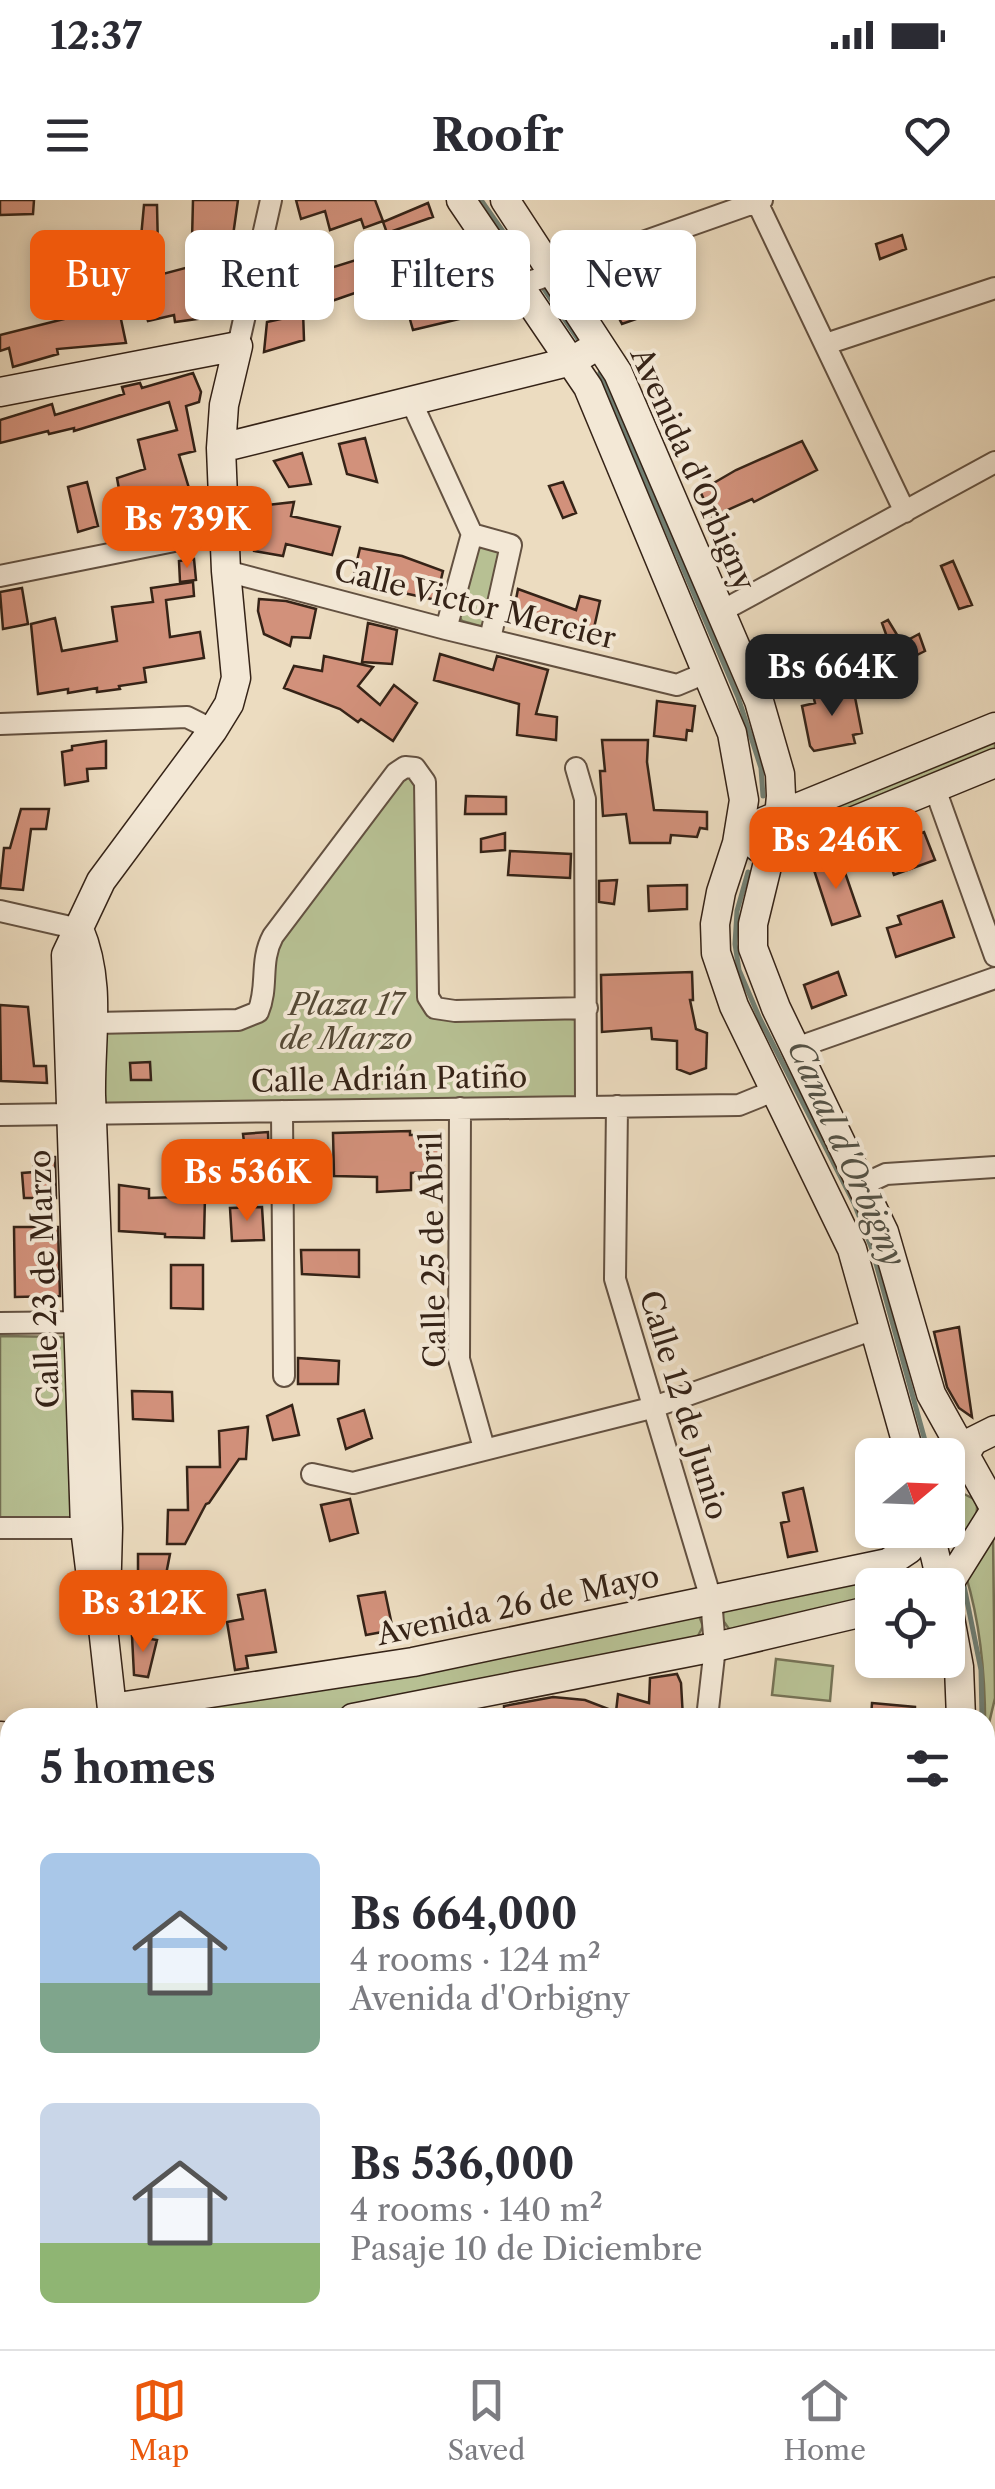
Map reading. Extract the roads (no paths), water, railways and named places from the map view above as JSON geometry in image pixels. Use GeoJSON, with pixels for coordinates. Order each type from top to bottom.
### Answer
{"type":"FeatureCollection","features":[{"type":"Feature","properties":{"kind":"street","name":"Calle 23 de Marzo"},"geometry":{"type":"LineString","coordinates":[[111,1708],[103,1628],[92,1585],[96,1528],[82,1114],[66,955],[101,881],[229,704],[236,678],[224,530],[224,405],[271,200]]}},
{"type":"Feature","properties":{"kind":"street","name":"Avenida d'Orbigny"},"geometry":{"type":"LineString","coordinates":[[461,200],[482,230]]}},
{"type":"Feature","properties":{"kind":"street","name":"Avenida d'Orbigny"},"geometry":{"type":"LineString","coordinates":[[505,200],[550,266]]}},
{"type":"Feature","properties":{"kind":"street"},"geometry":{"type":"LineString","coordinates":[[675,230],[758,201],[905,512]]}},
{"type":"Feature","properties":{"kind":"street"},"geometry":{"type":"LineString","coordinates":[[826,344],[995,288]]}},
{"type":"Feature","properties":{"kind":"street","name":"Avenida d'Orbigny"},"geometry":{"type":"LineString","coordinates":[[530,298],[588,387],[732,732],[742,777],[740,831],[721,892],[715,924],[716,953],[734,1006],[837,1212],[877,1328],[906,1438]]}},
{"type":"Feature","properties":{"kind":"street","name":"Avenida d'Orbigny"},"geometry":{"type":"LineString","coordinates":[[585,320],[618,373],[758,701],[780,774],[780,816],[753,924],[753,948],[776,1008],[862,1185],[895,1264],[931,1394],[954,1438]]}},
{"type":"Feature","properties":{"kind":"street"},"geometry":{"type":"LineString","coordinates":[[221,448],[572,361],[601,344]]}},
{"type":"Feature","properties":{"kind":"street"},"geometry":{"type":"LineString","coordinates":[[0,392],[238,346]]}},
{"type":"Feature","properties":{"kind":"street"},"geometry":{"type":"LineString","coordinates":[[411,401],[472,534],[446,630]]}},
{"type":"Feature","properties":{"kind":"street"},"geometry":{"type":"LineString","coordinates":[[720,612],[995,462]]}},
{"type":"Feature","properties":{"kind":"street"},"geometry":{"type":"LineString","coordinates":[[0,576],[224,530]]}},
{"type":"Feature","properties":{"kind":"street"},"geometry":{"type":"LineString","coordinates":[[472,534],[511,545],[490,639]]}},
{"type":"Feature","properties":{"kind":"street","name":"Calle Victor Mercier"},"geometry":{"type":"LineString","coordinates":[[226,571],[677,686],[708,672]]}},
{"type":"Feature","properties":{"kind":"street"},"geometry":{"type":"LineString","coordinates":[[0,724],[188,717],[213,730]]}},
{"type":"Feature","properties":{"kind":"street"},"geometry":{"type":"LineString","coordinates":[[995,727],[780,816],[754,822],[740,831],[772,848],[810,839],[995,762]]}},
{"type":"Feature","properties":{"kind":"street"},"geometry":{"type":"LineString","coordinates":[[95,1023],[238,1020],[258,1012],[264,953],[273,936],[405,766],[415,768],[425,782],[428,997],[435,1008],[588,1008]]}},
{"type":"Feature","properties":{"kind":"street"},"geometry":{"type":"LineString","coordinates":[[576,768],[585,799],[586,1106]]}},
{"type":"Feature","properties":{"kind":"street"},"geometry":{"type":"LineString","coordinates":[[934,786],[995,956]]}},
{"type":"Feature","properties":{"kind":"street"},"geometry":{"type":"LineString","coordinates":[[0,911],[79,929]]}},
{"type":"Feature","properties":{"kind":"street","name":"Calle 23 de Marzo"},"geometry":{"type":"LineString","coordinates":[[79,929],[90,955],[95,1023],[82,1114]]}},
{"type":"Feature","properties":{"kind":"street"},"geometry":{"type":"LineString","coordinates":[[796,1048],[995,978]]}},
{"type":"Feature","properties":{"kind":"street","name":"Calle Adrián Patiño"},"geometry":{"type":"LineString","coordinates":[[0,1115],[739,1105],[776,1090]]}},
{"type":"Feature","properties":{"kind":"street","name":"Calle 12 de Junio"},"geometry":{"type":"LineString","coordinates":[[616,1106],[615,1280],[711,1599],[716,1647],[708,1708]]}},
{"type":"Feature","properties":{"kind":"street","name":"Calle 25 de Abril"},"geometry":{"type":"LineString","coordinates":[[460,1108],[459,1360],[484,1448]]}},
{"type":"Feature","properties":{"kind":"street"},"geometry":{"type":"LineString","coordinates":[[282,1110],[284,1376]]}},
{"type":"Feature","properties":{"kind":"street"},"geometry":{"type":"LineString","coordinates":[[862,1185],[886,1174],[995,1168]]}},
{"type":"Feature","properties":{"kind":"street"},"geometry":{"type":"LineString","coordinates":[[0,1323],[89,1322]]}},
{"type":"Feature","properties":{"kind":"street"},"geometry":{"type":"LineString","coordinates":[[312,1474],[353,1483],[651,1408],[877,1328]]}},
{"type":"Feature","properties":{"kind":"street"},"geometry":{"type":"LineString","coordinates":[[965,1453],[974,1441],[995,1430]]}},
{"type":"Feature","properties":{"kind":"street","name":"Avenida d'Orbigny"},"geometry":{"type":"LineString","coordinates":[[965,1459],[995,1509]]}},
{"type":"Feature","properties":{"kind":"street"},"geometry":{"type":"LineString","coordinates":[[956,1568],[995,1509]]}},
{"type":"Feature","properties":{"kind":"street"},"geometry":{"type":"LineString","coordinates":[[0,1528],[96,1528]]}},
{"type":"Feature","properties":{"kind":"street","name":"Avenida 26 de Mayo"},"geometry":{"type":"LineString","coordinates":[[141,1708],[412,1662],[888,1563],[910,1548]]}},
{"type":"Feature","properties":{"kind":"street"},"geometry":{"type":"LineString","coordinates":[[404,1708],[716,1647],[855,1614]]}},
{"type":"Feature","properties":{"kind":"street"},"geometry":{"type":"LineString","coordinates":[[959,1678],[961,1708]]}},
{"type":"Feature","properties":{"kind":"waterway","name":"Canal d'Orbigny"},"geometry":{"type":"LineString","coordinates":[[481,200],[502,230]]}},
{"type":"Feature","properties":{"kind":"waterway","name":"Canal d'Orbigny"},"geometry":{"type":"LineString","coordinates":[[544,289],[580,342]]}},
{"type":"Feature","properties":{"kind":"waterway","name":"Canal d'Orbigny"},"geometry":{"type":"LineString","coordinates":[[600,373],[738,697],[761,768],[763,796]]}},
{"type":"Feature","properties":{"kind":"waterway","name":"Canal d'Orbigny"},"geometry":{"type":"LineString","coordinates":[[748,872],[737,911],[735,944],[739,970],[854,1203],[872,1249],[924,1438]]}},
{"type":"Feature","properties":{"kind":"waterway","name":"Canal d'Orbigny"},"geometry":{"type":"LineString","coordinates":[[965,1591],[981,1670],[982,1708]]}},
{"type":"Feature","properties":{"kind":"park label","name":"Plaza 17 de Marzo"},"geometry":{"type":"Point","coordinates":[346,1021]}}]}
